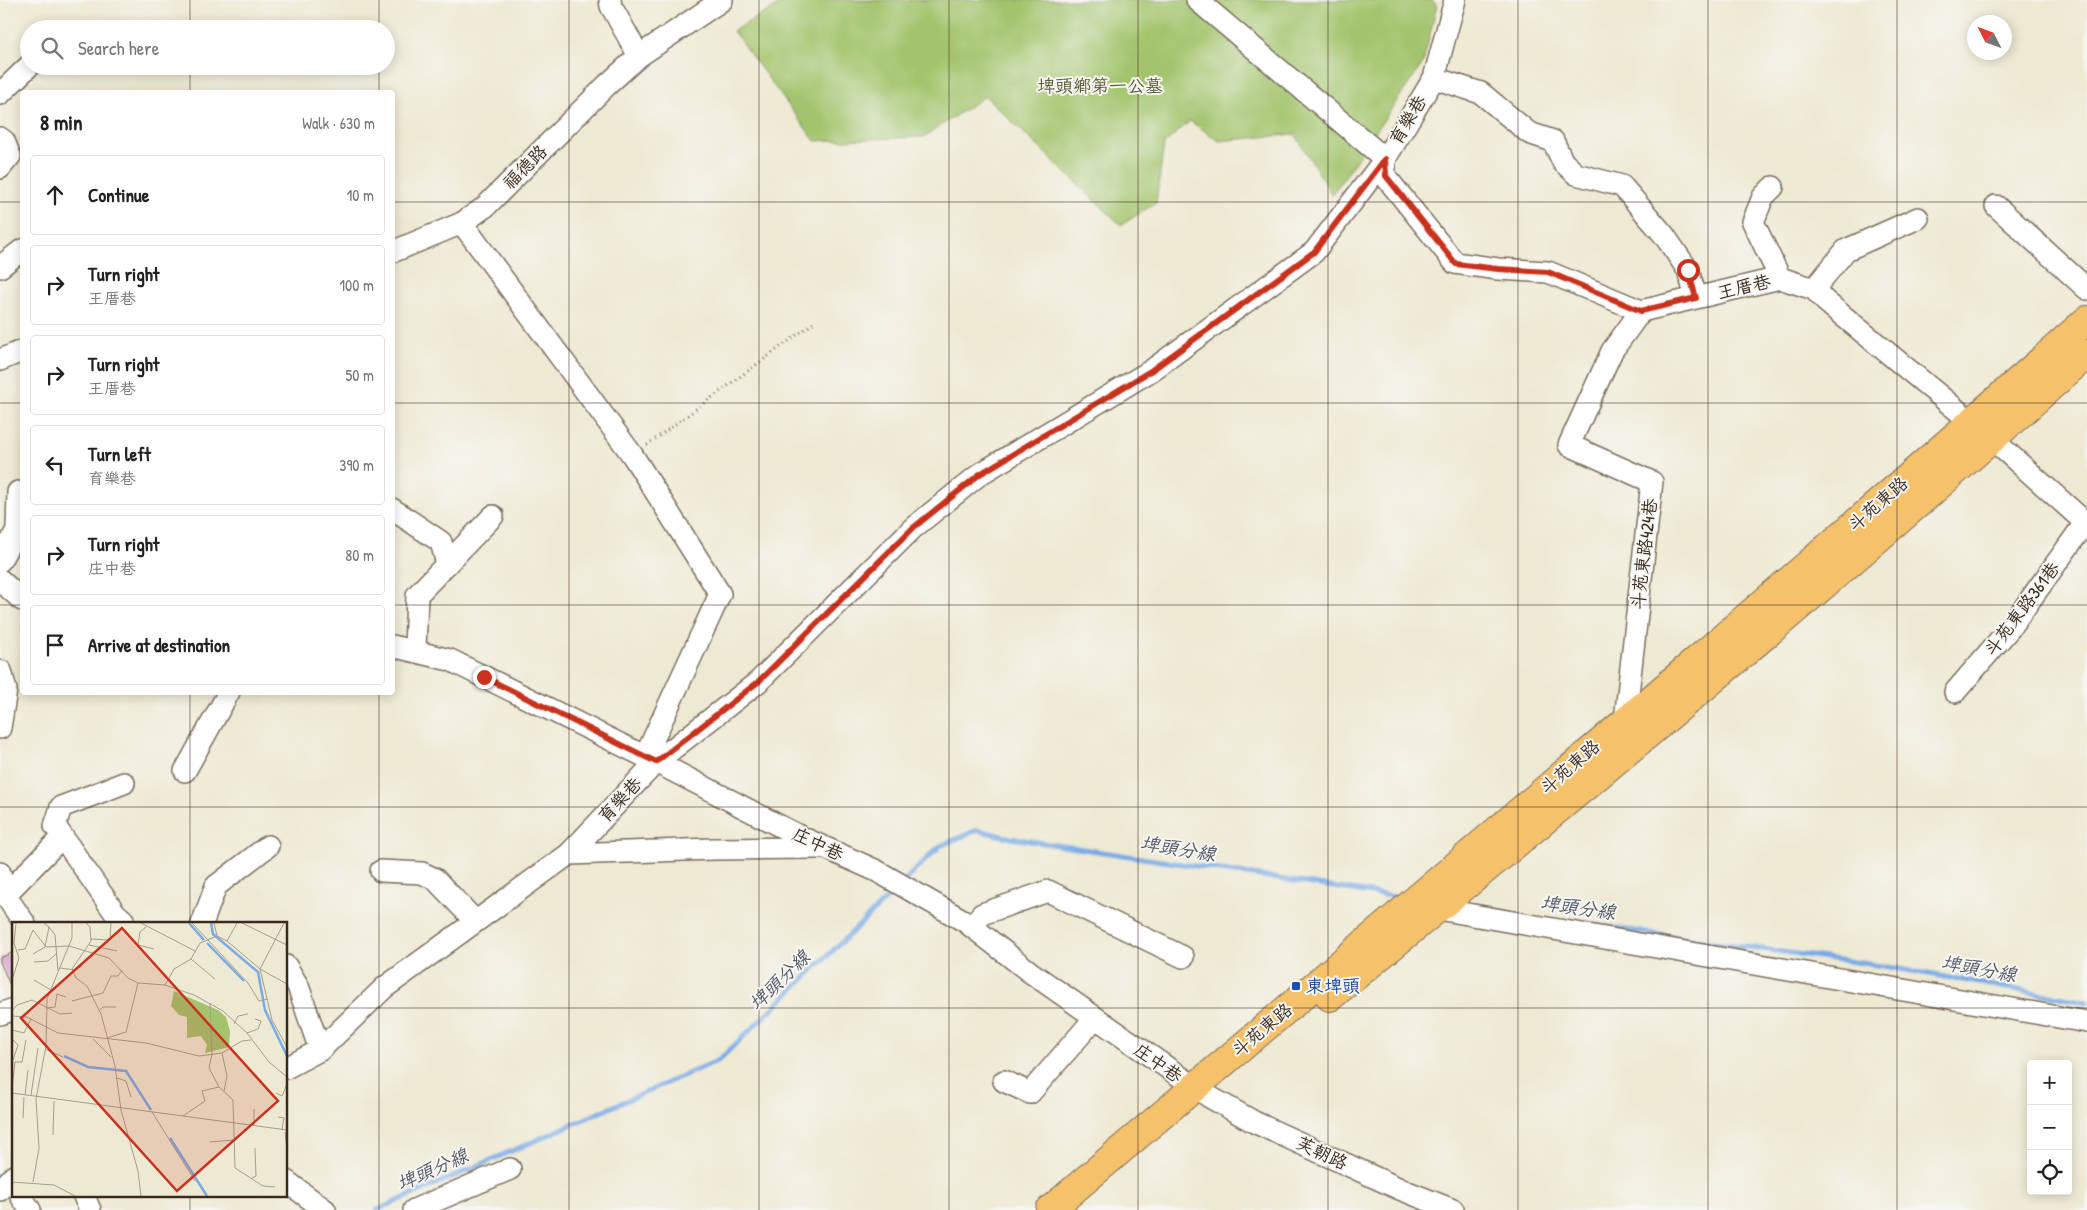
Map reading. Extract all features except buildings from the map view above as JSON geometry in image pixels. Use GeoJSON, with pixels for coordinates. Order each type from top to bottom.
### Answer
{"type":"FeatureCollection","features":[{"type":"Feature","properties":{"kind":"main road","name":"斗苑東路"},"geometry":{"type":"LineString","coordinates":[[1076,1210],[1201,1092],[1408,906],[1971,423],[2087,320]]}},
{"type":"Feature","properties":{"kind":"main road","name":"斗苑東路"},"geometry":{"type":"LineString","coordinates":[[1050,1210],[1438,908],[1686,703],[1992,440],[2087,354]]}},
{"type":"Feature","properties":{"kind":"street"},"geometry":{"type":"LineString","coordinates":[[610,0],[611,6],[639,56]]}},
{"type":"Feature","properties":{"kind":"street","name":"福德路"},"geometry":{"type":"LineString","coordinates":[[395,251],[462,223],[485,207],[607,85],[639,56],[722,0]]}},
{"type":"Feature","properties":{"kind":"street"},"geometry":{"type":"LineString","coordinates":[[1197,0],[1385,159],[1386,176],[1456,264],[1548,272],[1641,311]]}},
{"type":"Feature","properties":{"kind":"street","name":"育樂巷"},"geometry":{"type":"LineString","coordinates":[[288,1067],[320,1050],[384,988],[569,854],[651,759],[758,682],[913,528],[980,474],[1152,370],[1314,252],[1385,159],[1434,78],[1455,0]]}},
{"type":"Feature","properties":{"kind":"street"},"geometry":{"type":"LineString","coordinates":[[0,94],[20,75]]}},
{"type":"Feature","properties":{"kind":"street"},"geometry":{"type":"LineString","coordinates":[[1434,78],[1481,93],[1529,133],[1553,141],[1563,162],[1576,174],[1622,186],[1664,235],[1688,270],[1696,298]]}},
{"type":"Feature","properties":{"kind":"street"},"geometry":{"type":"LineString","coordinates":[[0,138],[4,141],[10,156],[0,168]]}},
{"type":"Feature","properties":{"kind":"street"},"geometry":{"type":"LineString","coordinates":[[1773,186],[1763,197],[1753,222],[1780,278]]}},
{"type":"Feature","properties":{"kind":"street"},"geometry":{"type":"LineString","coordinates":[[1996,206],[2087,288]]}},
{"type":"Feature","properties":{"kind":"street"},"geometry":{"type":"LineString","coordinates":[[1814,289],[1846,250],[1918,218]]}},
{"type":"Feature","properties":{"kind":"street"},"geometry":{"type":"LineString","coordinates":[[462,223],[633,456],[720,594],[651,759]]}},
{"type":"Feature","properties":{"kind":"street"},"geometry":{"type":"LineString","coordinates":[[0,267],[20,252]]}},
{"type":"Feature","properties":{"kind":"street","name":"王厝巷"},"geometry":{"type":"LineString","coordinates":[[1641,311],[1780,278],[1814,289],[1825,301],[1971,423]]}},
{"type":"Feature","properties":{"kind":"street","name":"斗苑東路424巷"},"geometry":{"type":"LineString","coordinates":[[1625,720],[1652,482],[1569,445],[1612,351],[1641,311]]}},
{"type":"Feature","properties":{"kind":"street"},"geometry":{"type":"LineString","coordinates":[[0,360],[20,351]]}},
{"type":"Feature","properties":{"kind":"street","name":"斗苑東路361巷"},"geometry":{"type":"LineString","coordinates":[[1955,692],[2010,628],[2086,524],[1971,423]]}},
{"type":"Feature","properties":{"kind":"street"},"geometry":{"type":"LineString","coordinates":[[0,561],[17,530],[18,492]]}},
{"type":"Feature","properties":{"kind":"street"},"geometry":{"type":"LineString","coordinates":[[395,510],[441,542],[447,564]]}},
{"type":"Feature","properties":{"kind":"street"},"geometry":{"type":"LineString","coordinates":[[414,650],[417,595],[493,516]]}},
{"type":"Feature","properties":{"kind":"street"},"geometry":{"type":"LineString","coordinates":[[0,580],[20,598]]}},
{"type":"Feature","properties":{"kind":"street","name":"庄中巷"},"geometry":{"type":"LineString","coordinates":[[395,647],[450,660],[826,848],[877,871],[972,927],[1030,972],[1201,1092]]}},
{"type":"Feature","properties":{"kind":"street"},"geometry":{"type":"LineString","coordinates":[[0,671],[6,690],[0,728]]}},
{"type":"Feature","properties":{"kind":"street"},"geometry":{"type":"LineString","coordinates":[[185,771],[227,695]]}},
{"type":"Feature","properties":{"kind":"street"},"geometry":{"type":"LineString","coordinates":[[122,922],[123,920],[115,913],[55,826],[61,807],[124,783]]}},
{"type":"Feature","properties":{"kind":"street"},"geometry":{"type":"LineString","coordinates":[[5,895],[62,837]]}},
{"type":"Feature","properties":{"kind":"street"},"geometry":{"type":"LineString","coordinates":[[203,922],[216,886],[268,846]]}},
{"type":"Feature","properties":{"kind":"street"},"geometry":{"type":"LineString","coordinates":[[569,854],[713,849],[826,848]]}},
{"type":"Feature","properties":{"kind":"street"},"geometry":{"type":"LineString","coordinates":[[382,871],[422,872],[435,879],[475,921]]}},
{"type":"Feature","properties":{"kind":"street"},"geometry":{"type":"LineString","coordinates":[[0,873],[5,895],[24,922]]}},
{"type":"Feature","properties":{"kind":"street"},"geometry":{"type":"LineString","coordinates":[[972,927],[982,914],[1048,891],[1182,956]]}},
{"type":"Feature","properties":{"kind":"street"},"geometry":{"type":"LineString","coordinates":[[1408,906],[1438,908],[2087,1022]]}},
{"type":"Feature","properties":{"kind":"street"},"geometry":{"type":"LineString","coordinates":[[288,969],[298,986],[320,1050]]}},
{"type":"Feature","properties":{"kind":"street"},"geometry":{"type":"LineString","coordinates":[[0,1014],[12,1010]]}},
{"type":"Feature","properties":{"kind":"street"},"geometry":{"type":"LineString","coordinates":[[1004,1081],[1030,1093],[1095,1018]]}},
{"type":"Feature","properties":{"kind":"street","name":"芙朝路"},"geometry":{"type":"LineString","coordinates":[[1201,1092],[1263,1126],[1400,1189],[1453,1210]]}},
{"type":"Feature","properties":{"kind":"street"},"geometry":{"type":"LineString","coordinates":[[414,1210],[510,1168]]}},
{"type":"Feature","properties":{"kind":"street"},"geometry":{"type":"LineString","coordinates":[[288,1182],[325,1210]]}},
{"type":"Feature","properties":{"kind":"street"},"geometry":{"type":"LineString","coordinates":[[21,1198],[30,1210]]}},
{"type":"Feature","properties":{"kind":"street"},"geometry":{"type":"LineString","coordinates":[[85,1198],[90,1210]]}},
{"type":"Feature","properties":{"kind":"path"},"geometry":{"type":"LineString","coordinates":[[633,456],[816,321]]}},
{"type":"Feature","properties":{"kind":"green space","name":"埤頭鄉第一公墓"},"geometry":{"type":"Polygon","coordinates":[[[787,0],[1431,0],[1437,5],[1423,63],[1332,195],[1295,134],[1219,141],[1190,121],[1164,144],[1156,203],[1121,225],[985,96],[924,137],[815,141],[733,31],[787,0]]]}},
{"type":"Feature","properties":{"kind":"waterway","name":"埤頭分線"},"geometry":{"type":"LineString","coordinates":[[905,880],[940,846],[977,830],[1011,838],[1404,898]]}},
{"type":"Feature","properties":{"kind":"waterway","name":"埤頭分線"},"geometry":{"type":"LineString","coordinates":[[377,1210],[719,1060],[898,888]]}},
{"type":"Feature","properties":{"kind":"waterway","name":"埤頭分線"},"geometry":{"type":"LineString","coordinates":[[1571,922],[1883,966],[2087,1002]]}},
{"type":"Feature","properties":{"kind":"place","name":"東埤頭"},"geometry":{"type":"Point","coordinates":[1296,986]}},
{"type":"Feature","properties":{"kind":"route"},"geometry":{"type":"LineString","coordinates":[[484,677],[656,762],[758,682],[913,528],[980,474],[1069,422],[1152,370],[1314,252],[1385,159],[1386,176],[1456,264],[1548,272],[1641,311],[1696,298],[1688,270]]}}]}
